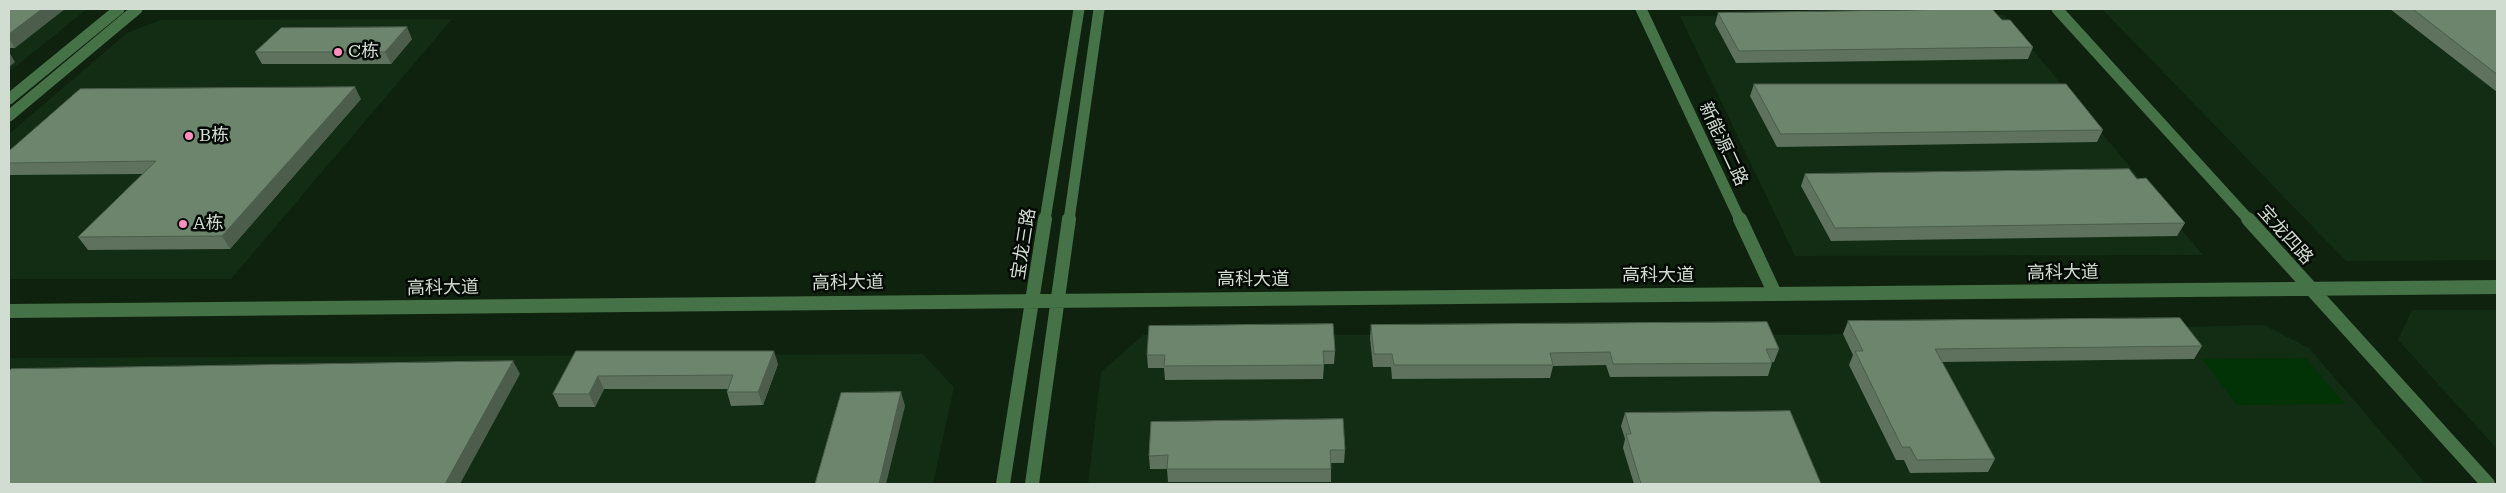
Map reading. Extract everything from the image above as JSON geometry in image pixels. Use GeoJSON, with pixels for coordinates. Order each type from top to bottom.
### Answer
{"type":"FeatureCollection","features":[{"type":"Feature","properties":{"kind":"street"},"geometry":{"type":"LineString","coordinates":[[9,99],[119,9]]}},
{"type":"Feature","properties":{"kind":"street"},"geometry":{"type":"LineString","coordinates":[[9,116],[138,9]]}},
{"type":"Feature","properties":{"kind":"street","name":"宝龙三路"},"geometry":{"type":"LineString","coordinates":[[1003,484],[1079,9]]}},
{"type":"Feature","properties":{"kind":"street"},"geometry":{"type":"LineString","coordinates":[[1032,484],[1099,9]]}},
{"type":"Feature","properties":{"kind":"street","name":"新能源二路"},"geometry":{"type":"LineString","coordinates":[[1641,9],[1775,294]]}},
{"type":"Feature","properties":{"kind":"street","name":"宝龙四路"},"geometry":{"type":"LineString","coordinates":[[2057,9],[2488,484]]}},
{"type":"Feature","properties":{"kind":"street","name":"高科大道"},"geometry":{"type":"LineString","coordinates":[[9,311],[2497,287]]}},
{"type":"Feature","properties":{"kind":"shaded area"},"geometry":{"type":"Polygon","coordinates":[[[9,9],[87,9],[9,72],[9,9]]]}},
{"type":"Feature","properties":{"kind":"shaded area"},"geometry":{"type":"Polygon","coordinates":[[[2102,9],[2497,9],[2497,260],[2346,261],[2102,9]]]}},
{"type":"Feature","properties":{"kind":"shaded area"},"geometry":{"type":"Polygon","coordinates":[[[2004,15],[2203,255],[1795,256],[1680,16],[2004,15]]]}},
{"type":"Feature","properties":{"kind":"shaded area"},"geometry":{"type":"Polygon","coordinates":[[[452,19],[231,279],[9,279],[9,134],[127,33],[160,20],[452,19]]]}},
{"type":"Feature","properties":{"kind":"shaded area"},"geometry":{"type":"Polygon","coordinates":[[[2412,310],[2497,310],[2497,449],[2398,340],[2412,310]]]}},
{"type":"Feature","properties":{"kind":"shaded area"},"geometry":{"type":"Polygon","coordinates":[[[2264,325],[2309,348],[2426,484],[1088,484],[1101,372],[1143,335],[1791,335],[2264,325]]]}},
{"type":"Feature","properties":{"kind":"shaded area"},"geometry":{"type":"Polygon","coordinates":[[[923,354],[954,387],[933,484],[9,484],[9,358],[923,354]]]}},
{"type":"Feature","properties":{"kind":"green space"},"geometry":{"type":"Polygon","coordinates":[[[2306,358],[2345,404],[2237,405],[2202,359],[2306,358]]]}},
{"type":"Feature","properties":{"kind":"building"},"geometry":{"type":"Polygon","coordinates":[[[9,9],[42,9],[9,34],[9,9]]]}},
{"type":"Feature","properties":{"kind":"building"},"geometry":{"type":"Polygon","coordinates":[[[1992,9],[2002,20],[2010,20],[2033,47],[1739,51],[1718,13],[1992,9]]]}},
{"type":"Feature","properties":{"kind":"building"},"geometry":{"type":"Polygon","coordinates":[[[2413,9],[2497,9],[2497,74],[2413,9]]]}},
{"type":"Feature","properties":{"kind":"building"},"geometry":{"type":"Polygon","coordinates":[[[407,27],[385,52],[255,52],[281,28],[407,27]]]}},
{"type":"Feature","properties":{"kind":"building"},"geometry":{"type":"Polygon","coordinates":[[[1754,84],[2066,84],[2103,130],[1781,134],[1754,84]]]}},
{"type":"Feature","properties":{"kind":"building"},"geometry":{"type":"Polygon","coordinates":[[[355,87],[222,236],[78,237],[156,161],[9,163],[9,151],[80,89],[355,87]]]}},
{"type":"Feature","properties":{"kind":"building"},"geometry":{"type":"Polygon","coordinates":[[[2129,169],[2137,179],[2146,178],[2185,223],[1835,228],[1805,174],[2129,169]]]}},
{"type":"Feature","properties":{"kind":"building"},"geometry":{"type":"Polygon","coordinates":[[[2180,318],[2202,346],[1935,349],[1995,459],[1917,460],[1910,447],[1902,447],[1855,351],[1863,351],[1848,321],[2180,318]]]}},
{"type":"Feature","properties":{"kind":"building"},"geometry":{"type":"Polygon","coordinates":[[[1767,322],[1779,349],[1766,349],[1772,363],[1613,364],[1610,352],[1550,353],[1553,365],[1394,365],[1392,354],[1374,354],[1371,325],[1767,322]]]}},
{"type":"Feature","properties":{"kind":"building"},"geometry":{"type":"Polygon","coordinates":[[[1333,324],[1335,351],[1323,351],[1324,365],[1164,366],[1165,355],[1147,355],[1149,326],[1333,324]]]}},
{"type":"Feature","properties":{"kind":"building"},"geometry":{"type":"Polygon","coordinates":[[[576,351],[774,351],[758,392],[727,392],[733,375],[598,376],[589,394],[553,394],[576,351]]]}},
{"type":"Feature","properties":{"kind":"building"},"geometry":{"type":"Polygon","coordinates":[[[513,361],[445,484],[9,484],[9,371],[11,369],[513,361]]]}},
{"type":"Feature","properties":{"kind":"building"},"geometry":{"type":"Polygon","coordinates":[[[901,392],[879,484],[815,484],[841,393],[901,392]]]}},
{"type":"Feature","properties":{"kind":"building"},"geometry":{"type":"Polygon","coordinates":[[[1790,411],[1821,484],[1641,484],[1626,434],[1631,434],[1625,413],[1790,411]]]}},
{"type":"Feature","properties":{"kind":"building"},"geometry":{"type":"Polygon","coordinates":[[[1343,419],[1345,450],[1330,450],[1331,469],[1167,469],[1168,455],[1149,456],[1151,422],[1343,419]]]}},
{"type":"Feature","properties":{"kind":"place","name":"C栋"},"geometry":{"type":"Point","coordinates":[338,52]}},
{"type":"Feature","properties":{"kind":"place","name":"B栋"},"geometry":{"type":"Point","coordinates":[189,136]}},
{"type":"Feature","properties":{"kind":"place","name":"A栋"},"geometry":{"type":"Point","coordinates":[183,224]}}]}
